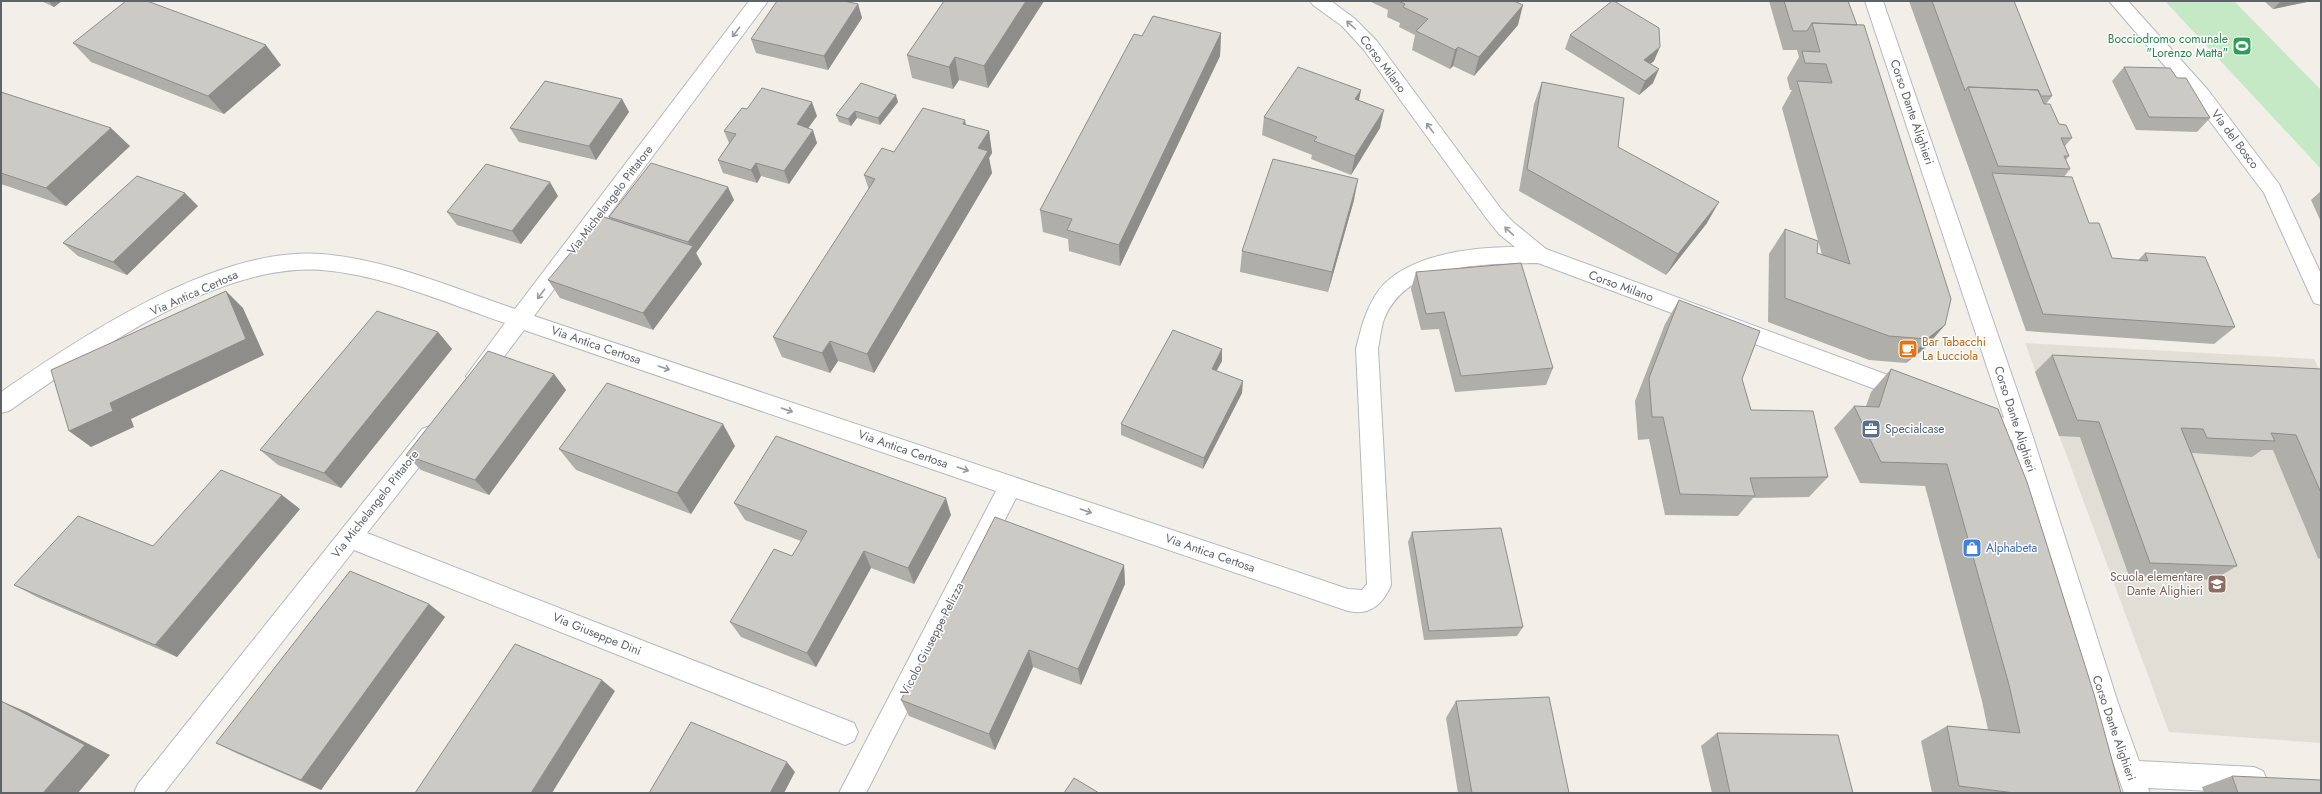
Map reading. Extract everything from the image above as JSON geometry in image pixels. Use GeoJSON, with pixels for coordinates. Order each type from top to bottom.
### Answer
{"type":"FeatureCollection","features":[{"type":"Feature","properties":{"kind":"street","name":"Via Michelangelo Pittatore"},"geometry":{"type":"LineString","coordinates":[[463,394],[521,320],[759,1]]}},
{"type":"Feature","properties":{"kind":"street","name":"Corso Milano"},"geometry":{"type":"LineString","coordinates":[[1320,1],[1348,22],[1370,45],[1494,214],[1506,228],[1539,255],[1927,399]]}},
{"type":"Feature","properties":{"kind":"street","name":"Corso Dante Alighieri"},"geometry":{"type":"LineString","coordinates":[[1874,1],[2021,434],[2105,703],[2134,784]]}},
{"type":"Feature","properties":{"kind":"street","name":"Via del Bosco"},"geometry":{"type":"LineString","coordinates":[[2118,1],[2201,95],[2272,189],[2321,297]]}},
{"type":"Feature","properties":{"kind":"street","name":"Via Antica Certosa"},"geometry":{"type":"LineString","coordinates":[[1,404],[84,348],[159,307],[244,271],[269,265],[297,261],[328,263],[397,278],[1348,600],[1369,600],[1376,593],[1379,579],[1367,348],[1368,339],[1380,308],[1394,287],[1404,278],[1417,271],[1478,257],[1539,255]]}},
{"type":"Feature","properties":{"kind":"street"},"geometry":{"type":"LineString","coordinates":[[1956,410],[2021,434]]}},
{"type":"Feature","properties":{"kind":"street","name":"Via Michelangelo Pittatore"},"geometry":{"type":"LineString","coordinates":[[147,793],[443,418]]}},
{"type":"Feature","properties":{"kind":"street","name":"Vicolo Giuseppe Pelizza"},"geometry":{"type":"LineString","coordinates":[[852,793],[1011,485]]}},
{"type":"Feature","properties":{"kind":"street","name":"Via Giuseppe Dini"},"geometry":{"type":"LineString","coordinates":[[350,537],[845,732]]}},
{"type":"Feature","properties":{"kind":"street"},"geometry":{"type":"LineString","coordinates":[[2134,784],[2274,780]]}},
{"type":"Feature","properties":{"kind":"shaded area","name":"Scuola elementare Dante Alighieri"},"geometry":{"type":"Polygon","coordinates":[[[2025,343],[2314,359],[2321,373],[2321,743],[2169,732],[2025,343]]]}},
{"type":"Feature","properties":{"kind":"green space","name":"Bocciodromo comunale \"Lorenzo Matta\""},"geometry":{"type":"Polygon","coordinates":[[[2165,1],[2234,1],[2321,90],[2321,169],[2165,1]]]}},
{"type":"Feature","properties":{"kind":"building"},"geometry":{"type":"Polygon","coordinates":[[[126,1],[147,1],[266,45],[208,96],[73,43],[126,1]]]}},
{"type":"Feature","properties":{"kind":"building"},"geometry":{"type":"Polygon","coordinates":[[[777,1],[844,1],[858,4],[824,56],[751,39],[777,1]]]}},
{"type":"Feature","properties":{"kind":"building"},"geometry":{"type":"Polygon","coordinates":[[[944,1],[1026,1],[984,66],[955,57],[949,67],[907,55],[944,1]]]}},
{"type":"Feature","properties":{"kind":"building"},"geometry":{"type":"Polygon","coordinates":[[[1398,1],[1514,1],[1523,5],[1479,57],[1458,47],[1455,50],[1416,31],[1428,19],[1403,7],[1405,4],[1398,1]]]}},
{"type":"Feature","properties":{"kind":"building"},"geometry":{"type":"Polygon","coordinates":[[[1612,1],[1659,28],[1660,47],[1644,60],[1659,69],[1645,81],[1570,35],[1612,1]]]}},
{"type":"Feature","properties":{"kind":"building"},"geometry":{"type":"Polygon","coordinates":[[[1784,1],[1848,1],[1857,25],[1812,23],[1807,31],[1793,31],[1784,1]]]}},
{"type":"Feature","properties":{"kind":"building"},"geometry":{"type":"Polygon","coordinates":[[[1932,1],[2014,1],[2052,96],[2041,96],[2038,90],[1968,87],[1965,91],[1932,1]]]}},
{"type":"Feature","properties":{"kind":"building"},"geometry":{"type":"Polygon","coordinates":[[[1153,16],[1221,33],[1119,245],[1067,230],[1072,219],[1040,210],[1134,34],[1142,36],[1153,16]]]}},
{"type":"Feature","properties":{"kind":"building"},"geometry":{"type":"Polygon","coordinates":[[[1812,23],[1864,25],[1951,299],[1945,325],[1927,339],[1889,336],[1785,298],[1785,229],[1818,241],[1817,253],[1850,264],[1797,81],[1832,83],[1826,64],[1805,63],[1802,51],[1820,52],[1812,23]]]}},
{"type":"Feature","properties":{"kind":"building"},"geometry":{"type":"Polygon","coordinates":[[[1298,67],[1361,90],[1355,99],[1384,110],[1355,156],[1314,141],[1317,137],[1264,117],[1298,67]]]}},
{"type":"Feature","properties":{"kind":"building"},"geometry":{"type":"Polygon","coordinates":[[[2124,67],[2170,68],[2177,78],[2186,78],[2210,118],[2149,117],[2124,67]]]}},
{"type":"Feature","properties":{"kind":"building"},"geometry":{"type":"Polygon","coordinates":[[[545,81],[622,99],[589,146],[510,128],[545,81]]]}},
{"type":"Feature","properties":{"kind":"building"},"geometry":{"type":"Polygon","coordinates":[[[1542,82],[1624,98],[1618,147],[1719,202],[1678,254],[1527,169],[1542,82]]]}},
{"type":"Feature","properties":{"kind":"building"},"geometry":{"type":"Polygon","coordinates":[[[861,83],[896,95],[878,118],[855,111],[848,119],[836,115],[861,83]]]}},
{"type":"Feature","properties":{"kind":"building"},"geometry":{"type":"Polygon","coordinates":[[[1968,87],[2038,90],[2044,104],[2050,104],[2059,124],[2066,125],[2072,138],[2061,138],[2069,156],[2064,156],[2070,169],[1998,166],[1968,87]]]}},
{"type":"Feature","properties":{"kind":"building"},"geometry":{"type":"Polygon","coordinates":[[[762,88],[812,102],[797,124],[813,130],[784,171],[756,163],[751,170],[718,160],[736,134],[724,131],[742,108],[747,109],[762,88]]]}},
{"type":"Feature","properties":{"kind":"building"},"geometry":{"type":"Polygon","coordinates":[[[1,92],[111,128],[46,188],[1,173],[1,92]]]}},
{"type":"Feature","properties":{"kind":"building"},"geometry":{"type":"Polygon","coordinates":[[[923,108],[965,120],[963,124],[989,131],[978,148],[988,151],[867,354],[830,341],[822,353],[773,337],[875,179],[864,175],[882,148],[894,152],[923,108]]]}},
{"type":"Feature","properties":{"kind":"building"},"geometry":{"type":"Polygon","coordinates":[[[1273,159],[1358,179],[1332,272],[1242,251],[1273,159]]]}},
{"type":"Feature","properties":{"kind":"building"},"geometry":{"type":"Polygon","coordinates":[[[651,163],[728,187],[688,242],[609,217],[651,163]]]}},
{"type":"Feature","properties":{"kind":"building"},"geometry":{"type":"Polygon","coordinates":[[[486,164],[550,182],[512,231],[447,212],[486,164]]]}},
{"type":"Feature","properties":{"kind":"building"},"geometry":{"type":"Polygon","coordinates":[[[1992,173],[2072,177],[2089,223],[2099,223],[2112,258],[2148,261],[2145,253],[2205,257],[2235,327],[2043,314],[1992,173]]]}},
{"type":"Feature","properties":{"kind":"building"},"geometry":{"type":"Polygon","coordinates":[[[137,176],[185,193],[113,262],[63,243],[137,176]]]}},
{"type":"Feature","properties":{"kind":"building"},"geometry":{"type":"Polygon","coordinates":[[[601,216],[693,246],[643,313],[548,280],[601,216]]]}},
{"type":"Feature","properties":{"kind":"building"},"geometry":{"type":"Polygon","coordinates":[[[1521,263],[1553,368],[1461,376],[1444,312],[1426,314],[1416,272],[1521,263]]]}},
{"type":"Feature","properties":{"kind":"building"},"geometry":{"type":"Polygon","coordinates":[[[226,291],[246,339],[110,403],[113,411],[69,431],[51,370],[226,291]]]}},
{"type":"Feature","properties":{"kind":"building"},"geometry":{"type":"Polygon","coordinates":[[[1679,300],[1760,331],[1742,379],[1751,410],[1813,411],[1828,477],[1750,478],[1755,496],[1680,494],[1663,417],[1652,417],[1649,378],[1679,300]]]}},
{"type":"Feature","properties":{"kind":"building"},"geometry":{"type":"Polygon","coordinates":[[[377,311],[438,332],[324,473],[260,450],[377,311]]]}},
{"type":"Feature","properties":{"kind":"building"},"geometry":{"type":"Polygon","coordinates":[[[1173,330],[1222,349],[1212,369],[1243,381],[1204,458],[1121,424],[1173,330]]]}},
{"type":"Feature","properties":{"kind":"building"},"geometry":{"type":"Polygon","coordinates":[[[488,351],[554,374],[475,480],[406,455],[488,351]]]}},
{"type":"Feature","properties":{"kind":"building"},"geometry":{"type":"Polygon","coordinates":[[[2052,355],[2321,369],[2321,493],[2296,435],[2271,433],[2275,441],[2207,438],[2203,429],[2181,428],[2237,566],[2150,563],[2099,422],[2077,420],[2052,355]]]}},
{"type":"Feature","properties":{"kind":"building"},"geometry":{"type":"Polygon","coordinates":[[[1891,369],[1998,409],[2027,482],[2094,694],[2121,793],[2015,793],[1959,786],[1947,726],[2020,733],[2009,685],[1947,464],[1881,462],[1854,406],[1879,407],[1891,369]]]}},
{"type":"Feature","properties":{"kind":"building"},"geometry":{"type":"Polygon","coordinates":[[[607,383],[723,424],[677,493],[559,449],[607,383]]]}},
{"type":"Feature","properties":{"kind":"building"},"geometry":{"type":"Polygon","coordinates":[[[776,436],[946,498],[908,568],[864,551],[807,653],[730,622],[774,549],[792,556],[807,531],[734,503],[776,436]]]}},
{"type":"Feature","properties":{"kind":"building"},"geometry":{"type":"Polygon","coordinates":[[[221,470],[282,495],[155,645],[14,585],[78,516],[153,546],[221,470]]]}},
{"type":"Feature","properties":{"kind":"building"},"geometry":{"type":"Polygon","coordinates":[[[995,517],[1124,565],[1078,669],[1029,650],[989,734],[901,700],[995,517]]]}},
{"type":"Feature","properties":{"kind":"building"},"geometry":{"type":"Polygon","coordinates":[[[1501,528],[1523,627],[1429,631],[1412,532],[1501,528]]]}},
{"type":"Feature","properties":{"kind":"building"},"geometry":{"type":"Polygon","coordinates":[[[350,571],[429,604],[301,780],[216,743],[350,571]]]}},
{"type":"Feature","properties":{"kind":"building"},"geometry":{"type":"Polygon","coordinates":[[[515,644],[602,680],[531,793],[415,793],[515,644]]]}},
{"type":"Feature","properties":{"kind":"building"},"geometry":{"type":"Polygon","coordinates":[[[1549,697],[1569,793],[1472,793],[1456,701],[1549,697]]]}},
{"type":"Feature","properties":{"kind":"building"},"geometry":{"type":"Polygon","coordinates":[[[1,701],[85,745],[43,793],[1,793],[1,701]]]}},
{"type":"Feature","properties":{"kind":"building"},"geometry":{"type":"Polygon","coordinates":[[[691,722],[787,762],[770,793],[649,793],[691,722]]]}},
{"type":"Feature","properties":{"kind":"building"},"geometry":{"type":"Polygon","coordinates":[[[1717,733],[1838,735],[1853,793],[1730,793],[1717,733]]]}},
{"type":"Feature","properties":{"kind":"building"},"geometry":{"type":"Polygon","coordinates":[[[2232,776],[2321,780],[2321,793],[2238,793],[2232,776]]]}},
{"type":"Feature","properties":{"kind":"building"},"geometry":{"type":"Polygon","coordinates":[[[1074,778],[1099,793],[1064,793],[1074,778]]]}},
{"type":"Feature","properties":{"kind":"place","name":"Bocciodromo comunale \"Lorenzo Matta\""},"geometry":{"type":"Point","coordinates":[2242,46]}},
{"type":"Feature","properties":{"kind":"place","name":"Bar Tabacchi La Lucciola"},"geometry":{"type":"Point","coordinates":[1908,349]}},
{"type":"Feature","properties":{"kind":"place","name":"Specialcase"},"geometry":{"type":"Point","coordinates":[1871,429]}},
{"type":"Feature","properties":{"kind":"place","name":"Alphabeta"},"geometry":{"type":"Point","coordinates":[1972,548]}},
{"type":"Feature","properties":{"kind":"place","name":"Scuola elementare Dante Alighieri"},"geometry":{"type":"Point","coordinates":[2217,584]}}]}
